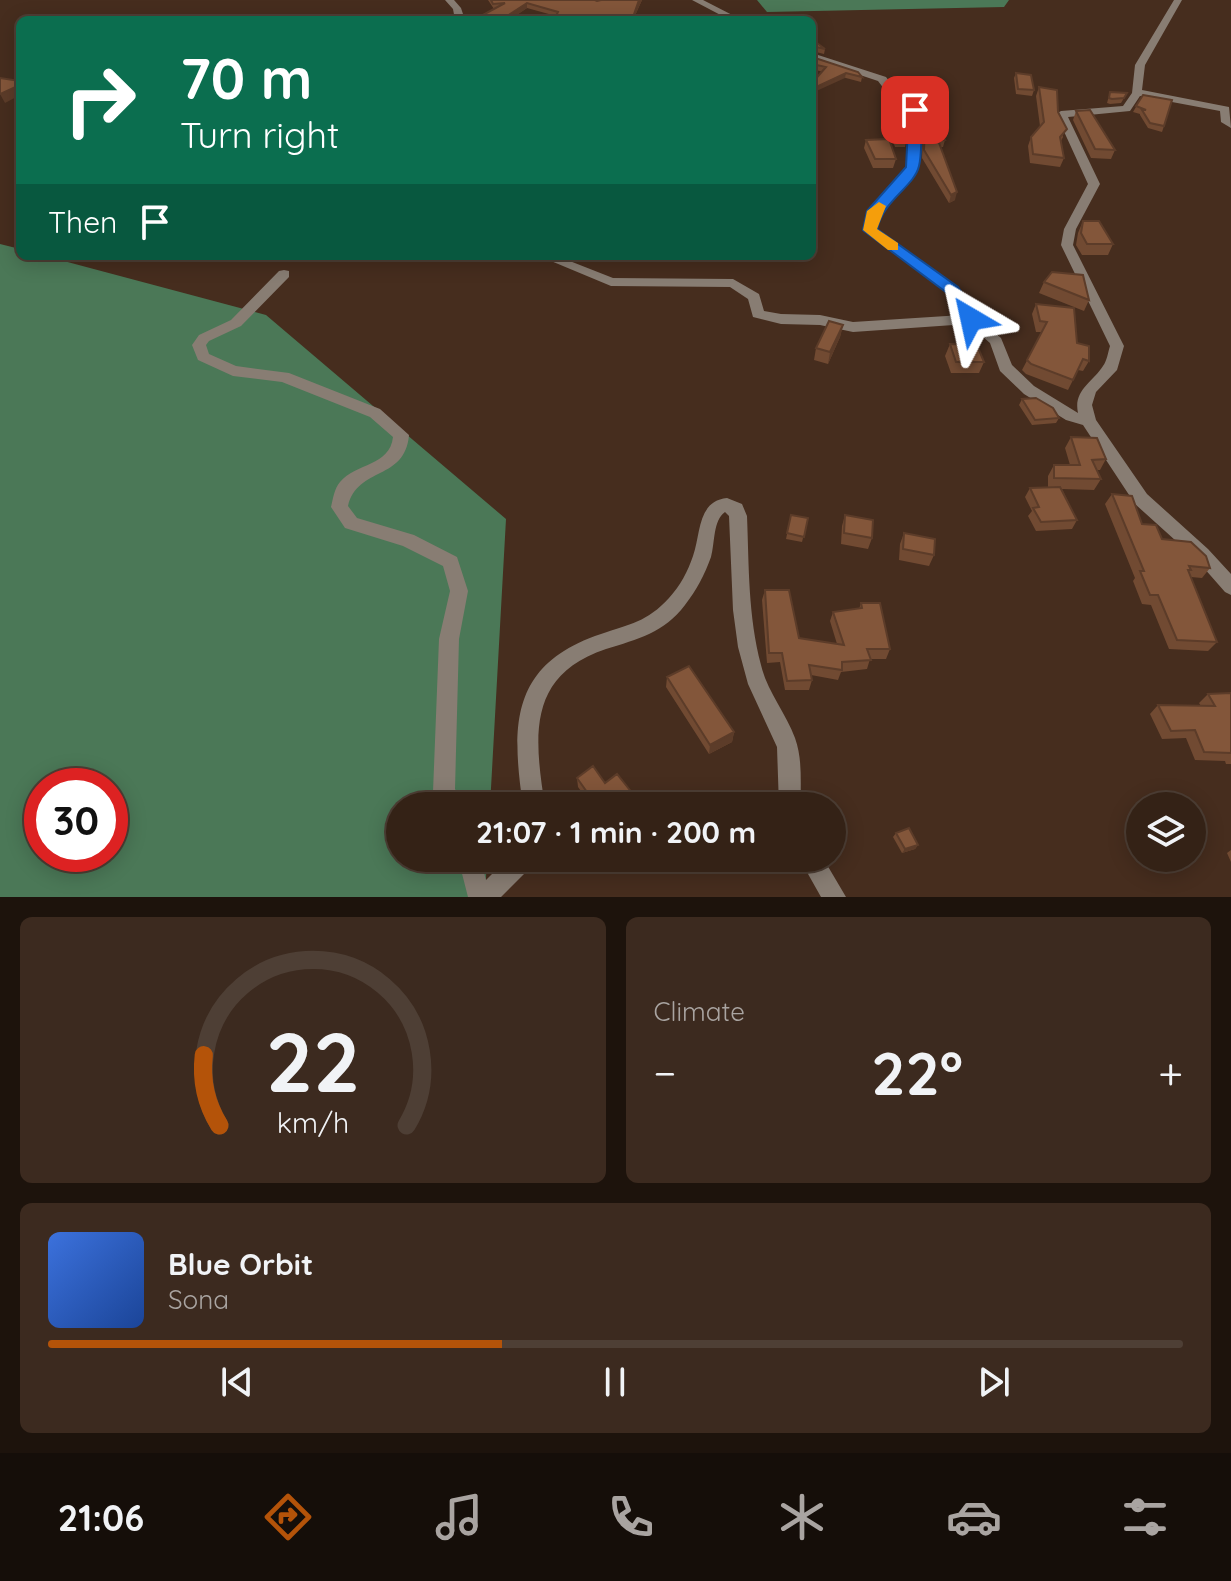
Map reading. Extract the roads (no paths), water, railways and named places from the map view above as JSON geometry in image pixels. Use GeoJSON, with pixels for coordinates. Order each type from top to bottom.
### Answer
{"type":"FeatureCollection","features":[{"type":"Feature","properties":{"kind":"street"},"geometry":{"type":"LineString","coordinates":[[696,0],[729,16]]}},
{"type":"Feature","properties":{"kind":"street"},"geometry":{"type":"LineString","coordinates":[[1178,0],[1140,65],[1137,93],[1126,109],[1061,114],[1094,184],[1087,203],[1067,231],[1067,245],[1117,346],[1112,366],[1089,390],[1084,405],[1088,421],[1141,499],[1202,554],[1231,587]]}},
{"type":"Feature","properties":{"kind":"street"},"geometry":{"type":"LineString","coordinates":[[816,57],[882,79],[895,96],[920,116],[915,128],[912,168],[874,211],[870,230],[952,290],[971,319],[990,333],[1005,367],[1029,390],[1071,416],[1088,421]]}},
{"type":"Feature","properties":{"kind":"street"},"geometry":{"type":"LineString","coordinates":[[1137,93],[1167,95],[1220,107],[1225,109],[1226,122],[1231,125]]}},
{"type":"Feature","properties":{"kind":"street"},"geometry":{"type":"LineString","coordinates":[[555,260],[611,282],[733,283],[754,297],[758,314],[781,319],[820,320],[853,327],[971,319]]}},
{"type":"Feature","properties":{"kind":"street"},"geometry":{"type":"LineString","coordinates":[[284,274],[236,323],[204,338],[199,345],[203,357],[233,371],[284,377],[375,413],[401,435],[402,445],[396,454],[346,487],[339,507],[351,523],[408,540],[451,562],[459,591],[449,639],[444,792]]}},
{"type":"Feature","properties":{"kind":"street"},"geometry":{"type":"LineString","coordinates":[[532,792],[525,753],[532,700],[541,681],[568,658],[599,642],[647,631],[677,602],[704,553],[712,512],[719,506],[730,505],[736,509],[738,516],[743,615],[751,666],[762,696],[786,740],[792,763],[791,792]]}},
{"type":"Feature","properties":{"kind":"street"},"geometry":{"type":"LineString","coordinates":[[472,872],[477,890],[488,894],[510,872]]}},
{"type":"Feature","properties":{"kind":"street"},"geometry":{"type":"LineString","coordinates":[[819,872],[834,897]]}}]}
